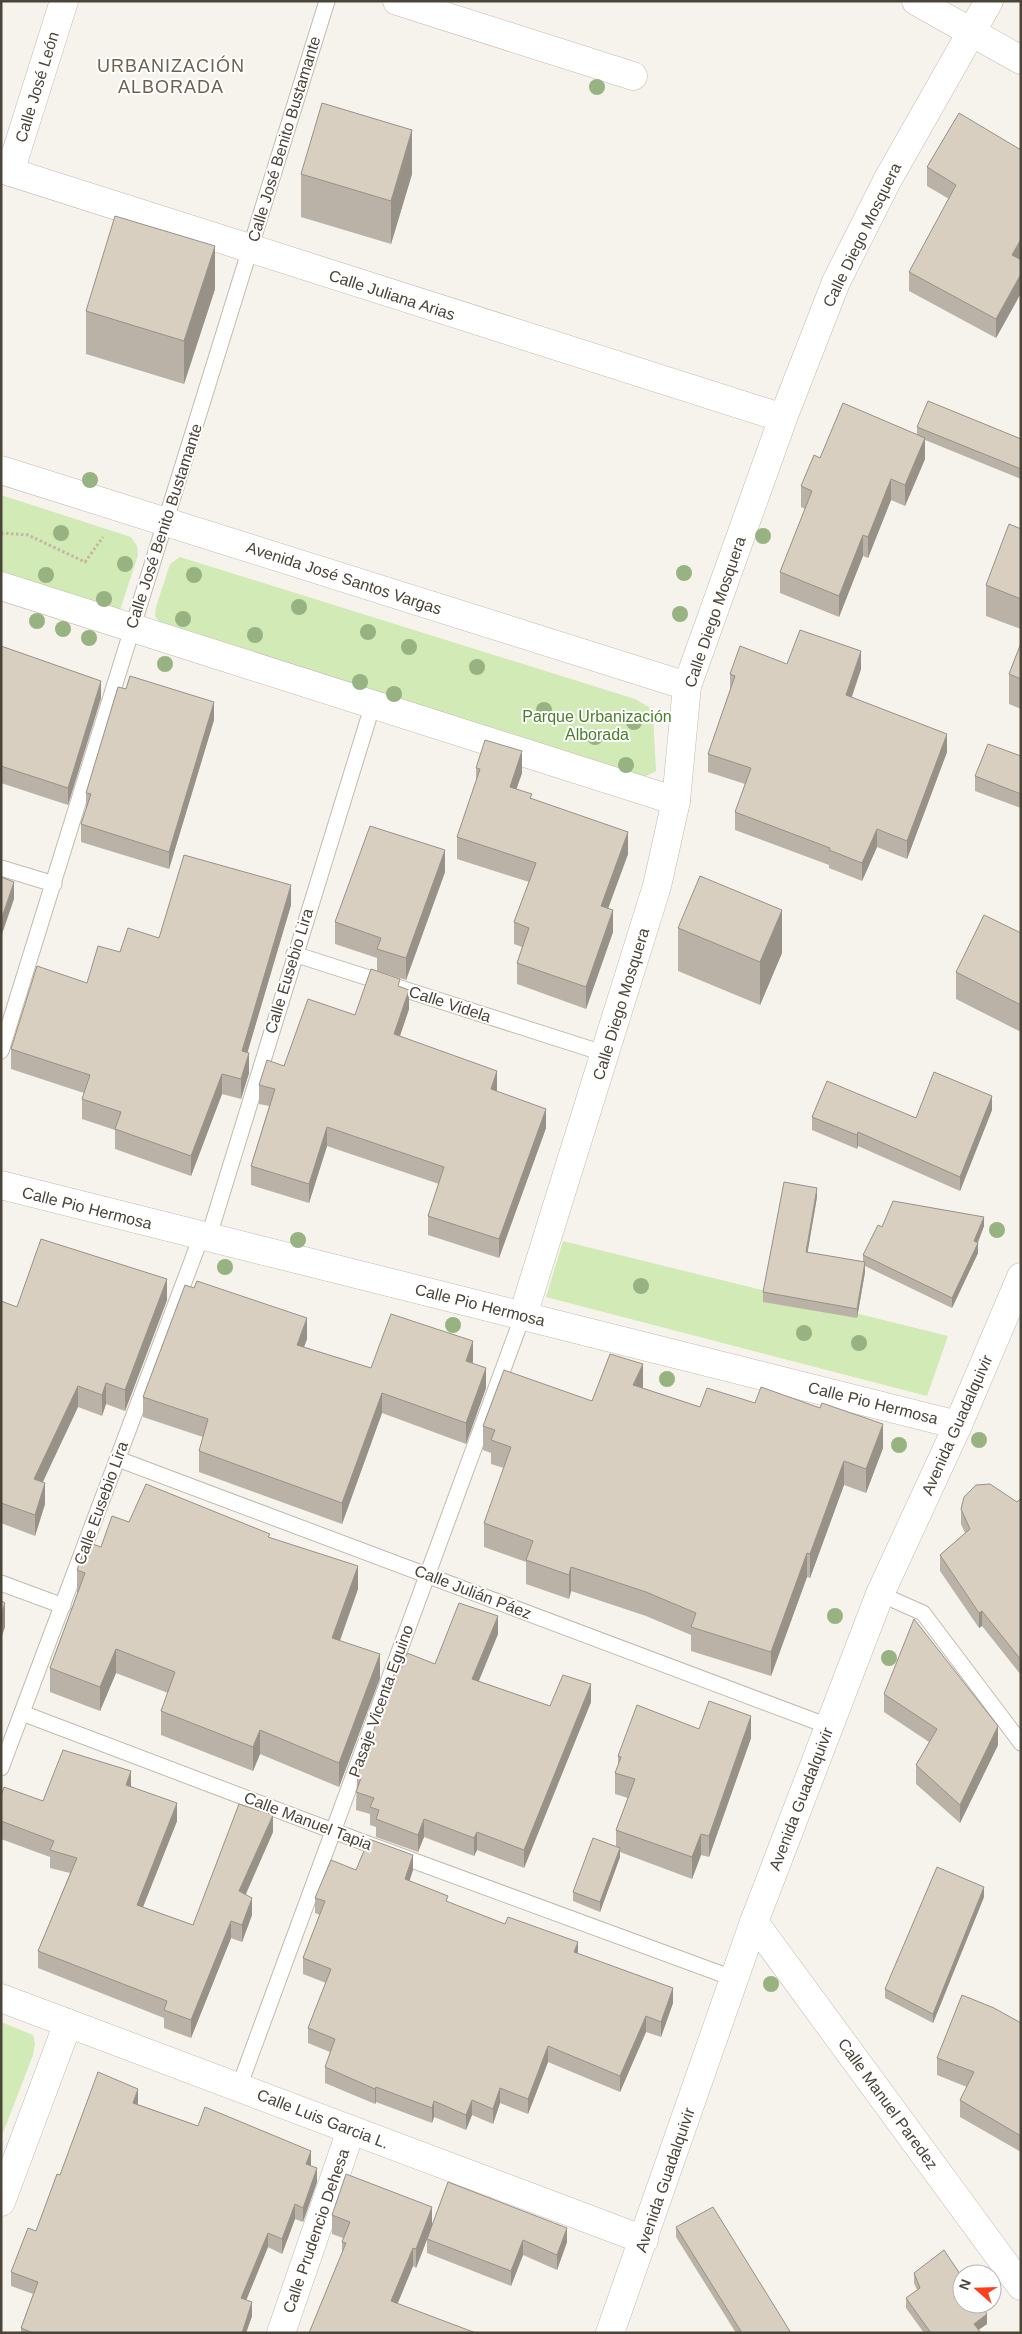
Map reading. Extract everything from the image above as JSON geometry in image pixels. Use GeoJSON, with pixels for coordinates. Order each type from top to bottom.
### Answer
{"type":"FeatureCollection","features":[{"type":"Feature","properties":{"kind":"street","name":"Calle José León"},"geometry":{"type":"LineString","coordinates":[[6,171],[64,1]]}},
{"type":"Feature","properties":{"kind":"street"},"geometry":{"type":"LineString","coordinates":[[397,1],[633,76]]}},
{"type":"Feature","properties":{"kind":"street"},"geometry":{"type":"LineString","coordinates":[[916,1],[1021,60]]}},
{"type":"Feature","properties":{"kind":"street","name":"Calle Diego Mosquera"},"geometry":{"type":"LineString","coordinates":[[523,1315],[657,886],[676,801],[687,686],[783,418],[836,282],[888,179],[989,1]]}},
{"type":"Feature","properties":{"kind":"street","name":"Calle Juliana Arias"},"geometry":{"type":"LineString","coordinates":[[6,171],[783,418]]}},
{"type":"Feature","properties":{"kind":"street","name":"Avenida José Santos Vargas"},"geometry":{"type":"LineString","coordinates":[[1,470],[687,686]]}},
{"type":"Feature","properties":{"kind":"street"},"geometry":{"type":"LineString","coordinates":[[1,586],[676,801]]}},
{"type":"Feature","properties":{"kind":"street","name":"Calle Pio Hermosa"},"geometry":{"type":"LineString","coordinates":[[1,1186],[958,1425]]}},
{"type":"Feature","properties":{"kind":"street","name":"Avenida Guadalquivir"},"geometry":{"type":"LineString","coordinates":[[610,2333],[754,1922],[828,1726],[880,1594],[958,1425],[1021,1277]]}},
{"type":"Feature","properties":{"kind":"street","name":"Calle Manuel Paredez"},"geometry":{"type":"LineString","coordinates":[[754,1922],[1021,2286]]}},
{"type":"Feature","properties":{"kind":"street","name":"Calle Luis Garcia L."},"geometry":{"type":"LineString","coordinates":[[1,1998],[644,2240]]}},
{"type":"Feature","properties":{"kind":"street"},"geometry":{"type":"LineString","coordinates":[[1,2202],[68,2024]]}},
{"type":"Feature","properties":{"kind":"street","name":"Calle Prudencio Dehesa"},"geometry":{"type":"LineString","coordinates":[[281,2333],[351,2130]]}},
{"type":"Feature","properties":{"kind":"lane","name":"Calle José Benito Bustamante"},"geometry":{"type":"LineString","coordinates":[[1,1051],[132,627],[167,522],[327,1]]}},
{"type":"Feature","properties":{"kind":"lane","name":"Calle Eusebio Lira"},"geometry":{"type":"LineString","coordinates":[[1,1768],[204,1238],[373,704]]}},
{"type":"Feature","properties":{"kind":"lane"},"geometry":{"type":"LineString","coordinates":[[1,868],[54,884]]}},
{"type":"Feature","properties":{"kind":"lane","name":"Calle Videla"},"geometry":{"type":"LineString","coordinates":[[294,954],[606,1054]]}},
{"type":"Feature","properties":{"kind":"lane","name":"Pasaje Vicenta Eguino"},"geometry":{"type":"LineString","coordinates":[[239,2087],[523,1315]]}},
{"type":"Feature","properties":{"kind":"lane","name":"Calle Julián Páez"},"geometry":{"type":"LineString","coordinates":[[118,1459],[828,1726]]}},
{"type":"Feature","properties":{"kind":"lane"},"geometry":{"type":"LineString","coordinates":[[1,1583],[63,1606]]}},
{"type":"Feature","properties":{"kind":"lane"},"geometry":{"type":"LineString","coordinates":[[880,1594],[923,1613],[1021,1743]]}},
{"type":"Feature","properties":{"kind":"lane","name":"Calle Manuel Tapia"},"geometry":{"type":"LineString","coordinates":[[22,1713],[333,1831],[735,1979]]}},
{"type":"Feature","properties":{"kind":"path"},"geometry":{"type":"LineString","coordinates":[[1,533],[28,535],[85,562],[103,536],[157,553]]}},
{"type":"Feature","properties":{"kind":"green space"},"geometry":{"type":"Polygon","coordinates":[[[1,495],[131,537],[137,546],[138,555],[119,613],[100,609],[1,572],[1,495]]]}},
{"type":"Feature","properties":{"kind":"green space","name":"Parque Urbanización Alborada"},"geometry":{"type":"Polygon","coordinates":[[[180,557],[635,699],[649,707],[653,715],[656,771],[642,778],[160,623],[155,616],[156,607],[170,564],[180,557]]]}},
{"type":"Feature","properties":{"kind":"green space"},"geometry":{"type":"Polygon","coordinates":[[[563,1241],[948,1336],[927,1396],[546,1297],[563,1241]]]}},
{"type":"Feature","properties":{"kind":"green space"},"geometry":{"type":"Polygon","coordinates":[[[1,2022],[33,2035],[35,2043],[33,2055],[1,2138],[1,2022]]]}},
{"type":"Feature","properties":{"kind":"building"},"geometry":{"type":"Polygon","coordinates":[[[322,103],[412,130],[391,201],[301,174],[322,103]]]}},
{"type":"Feature","properties":{"kind":"building"},"geometry":{"type":"Polygon","coordinates":[[[959,113],[1021,150],[1021,239],[1012,255],[1021,260],[1021,274],[996,319],[909,272],[956,185],[927,167],[959,113]]]}},
{"type":"Feature","properties":{"kind":"building"},"geometry":{"type":"Polygon","coordinates":[[[115,216],[215,246],[184,341],[86,311],[115,216]]]}},
{"type":"Feature","properties":{"kind":"building"},"geometry":{"type":"Polygon","coordinates":[[[928,401],[1021,439],[1021,469],[917,427],[928,401]]]}},
{"type":"Feature","properties":{"kind":"building"},"geometry":{"type":"Polygon","coordinates":[[[843,403],[925,438],[905,485],[891,479],[868,537],[863,535],[839,596],[780,572],[812,491],[801,486],[814,455],[820,458],[843,403]]]}},
{"type":"Feature","properties":{"kind":"building"},"geometry":{"type":"Polygon","coordinates":[[[1009,524],[1021,529],[1021,599],[986,585],[1009,524]]]}},
{"type":"Feature","properties":{"kind":"building"},"geometry":{"type":"Polygon","coordinates":[[[800,630],[861,651],[846,695],[947,734],[907,841],[877,829],[862,863],[829,850],[830,848],[735,812],[751,768],[708,754],[735,676],[730,674],[740,646],[787,664],[800,630]]]}},
{"type":"Feature","properties":{"kind":"building"},"geometry":{"type":"Polygon","coordinates":[[[1021,643],[1021,679],[1009,674],[1021,643]]]}},
{"type":"Feature","properties":{"kind":"building"},"geometry":{"type":"Polygon","coordinates":[[[1,646],[101,681],[68,788],[1,766],[1,646]]]}},
{"type":"Feature","properties":{"kind":"building"},"geometry":{"type":"Polygon","coordinates":[[[130,676],[214,702],[169,852],[81,824],[91,794],[86,793],[118,687],[126,689],[130,676]]]}},
{"type":"Feature","properties":{"kind":"building"},"geometry":{"type":"Polygon","coordinates":[[[485,740],[522,751],[510,787],[532,794],[530,798],[628,832],[601,906],[613,910],[586,987],[517,963],[529,928],[514,922],[536,863],[457,837],[480,769],[476,768],[485,740]]]}},
{"type":"Feature","properties":{"kind":"building"},"geometry":{"type":"Polygon","coordinates":[[[988,744],[1021,756],[1021,794],[975,776],[988,744]]]}},
{"type":"Feature","properties":{"kind":"building"},"geometry":{"type":"Polygon","coordinates":[[[370,826],[445,850],[406,958],[377,949],[381,938],[335,922],[370,826]]]}},
{"type":"Feature","properties":{"kind":"building"},"geometry":{"type":"Polygon","coordinates":[[[184,855],[291,885],[242,1051],[249,1053],[241,1079],[222,1074],[191,1156],[115,1129],[121,1112],[82,1099],[90,1075],[11,1049],[37,966],[87,983],[98,946],[120,952],[128,928],[159,938],[184,855]]]}},
{"type":"Feature","properties":{"kind":"building"},"geometry":{"type":"Polygon","coordinates":[[[700,876],[782,910],[760,962],[678,928],[700,876]]]}},
{"type":"Feature","properties":{"kind":"building"},"geometry":{"type":"Polygon","coordinates":[[[1,877],[14,882],[1,920],[1,877]]]}},
{"type":"Feature","properties":{"kind":"building"},"geometry":{"type":"Polygon","coordinates":[[[984,915],[1021,933],[1021,1005],[956,972],[984,915]]]}},
{"type":"Feature","properties":{"kind":"building"},"geometry":{"type":"Polygon","coordinates":[[[371,969],[400,979],[398,986],[409,990],[394,1034],[497,1071],[491,1089],[546,1109],[499,1239],[428,1216],[444,1167],[327,1127],[309,1184],[251,1166],[275,1089],[259,1085],[267,1060],[284,1066],[308,999],[355,1015],[371,969]]]}},
{"type":"Feature","properties":{"kind":"building"},"geometry":{"type":"Polygon","coordinates":[[[934,1072],[992,1096],[960,1177],[858,1132],[857,1135],[812,1117],[827,1081],[916,1118],[934,1072]]]}},
{"type":"Feature","properties":{"kind":"building"},"geometry":{"type":"Polygon","coordinates":[[[784,1182],[817,1188],[806,1252],[865,1262],[857,1309],[763,1292],[784,1182]]]}},
{"type":"Feature","properties":{"kind":"building"},"geometry":{"type":"Polygon","coordinates":[[[893,1201],[984,1217],[974,1241],[978,1243],[952,1298],[863,1255],[878,1225],[882,1227],[893,1201]]]}},
{"type":"Feature","properties":{"kind":"building"},"geometry":{"type":"Polygon","coordinates":[[[41,1239],[167,1279],[125,1390],[106,1383],[102,1395],[78,1386],[34,1479],[45,1483],[35,1515],[1,1503],[1,1301],[17,1307],[41,1239]]]}},
{"type":"Feature","properties":{"kind":"building"},"geometry":{"type":"Polygon","coordinates":[[[197,1281],[307,1318],[297,1345],[371,1368],[391,1314],[473,1341],[466,1361],[486,1368],[466,1423],[382,1393],[342,1503],[199,1451],[208,1419],[143,1397],[185,1285],[194,1288],[197,1281]]]}},
{"type":"Feature","properties":{"kind":"building"},"geometry":{"type":"Polygon","coordinates":[[[610,1354],[643,1364],[633,1385],[700,1407],[707,1388],[755,1403],[761,1387],[820,1408],[822,1403],[883,1424],[866,1469],[844,1461],[810,1554],[807,1553],[771,1652],[691,1627],[696,1613],[646,1592],[571,1567],[569,1575],[526,1560],[533,1541],[484,1523],[511,1447],[491,1440],[495,1430],[483,1426],[504,1370],[592,1401],[610,1354]]]}},
{"type":"Feature","properties":{"kind":"building"},"geometry":{"type":"Polygon","coordinates":[[[146,1484],[270,1534],[268,1537],[358,1566],[332,1638],[380,1654],[339,1763],[260,1730],[253,1747],[161,1711],[175,1672],[116,1649],[100,1687],[50,1668],[85,1573],[77,1570],[87,1542],[101,1547],[112,1516],[129,1522],[146,1484]]]}},
{"type":"Feature","properties":{"kind":"building"},"geometry":{"type":"Polygon","coordinates":[[[990,1484],[1017,1502],[1021,1498],[1021,1660],[982,1611],[979,1613],[940,1555],[970,1529],[961,1509],[964,1497],[976,1485],[990,1484]]]}},
{"type":"Feature","properties":{"kind":"building"},"geometry":{"type":"Polygon","coordinates":[[[1,1601],[5,1603],[1,1614],[1,1601]]]}},
{"type":"Feature","properties":{"kind":"building"},"geometry":{"type":"Polygon","coordinates":[[[459,1603],[498,1616],[472,1679],[550,1706],[563,1675],[591,1684],[524,1850],[477,1832],[474,1838],[424,1819],[418,1835],[376,1819],[379,1810],[370,1807],[374,1798],[356,1792],[361,1778],[357,1776],[397,1666],[402,1667],[407,1653],[435,1664],[459,1603]]]}},
{"type":"Feature","properties":{"kind":"building"},"geometry":{"type":"Polygon","coordinates":[[[914,1619],[998,1726],[960,1805],[916,1765],[937,1729],[884,1694],[914,1619]]]}},
{"type":"Feature","properties":{"kind":"building"},"geometry":{"type":"Polygon","coordinates":[[[709,1701],[751,1716],[709,1836],[701,1834],[692,1857],[616,1830],[635,1779],[615,1773],[621,1757],[618,1756],[637,1705],[699,1729],[709,1701]]]}},
{"type":"Feature","properties":{"kind":"building"},"geometry":{"type":"Polygon","coordinates":[[[63,1750],[131,1771],[126,1785],[177,1803],[137,1905],[193,1925],[239,1804],[273,1815],[239,1891],[252,1898],[242,1925],[231,1921],[191,2020],[164,2010],[167,2001],[38,1951],[77,1858],[50,1850],[54,1841],[1,1821],[1,1796],[4,1787],[43,1801],[63,1750]]]}},
{"type":"Feature","properties":{"kind":"building"},"geometry":{"type":"Polygon","coordinates":[[[593,1838],[620,1848],[600,1902],[573,1892],[593,1838]]]}},
{"type":"Feature","properties":{"kind":"building"},"geometry":{"type":"Polygon","coordinates":[[[369,1839],[413,1855],[405,1879],[448,1896],[446,1901],[505,1924],[508,1917],[578,1942],[574,1952],[673,1988],[661,2022],[646,2016],[620,2076],[548,2046],[528,2099],[500,2088],[493,2109],[472,2100],[466,2115],[434,2101],[432,2108],[376,2087],[375,2089],[325,2067],[335,2039],[308,2028],[331,1969],[303,1958],[325,1901],[315,1898],[331,1860],[356,1870],[369,1839]]]}},
{"type":"Feature","properties":{"kind":"building"},"geometry":{"type":"Polygon","coordinates":[[[937,1867],[984,1887],[933,2014],[885,1989],[937,1867]]]}},
{"type":"Feature","properties":{"kind":"building"},"geometry":{"type":"Polygon","coordinates":[[[962,1995],[994,2008],[1021,2023],[1021,2136],[960,2100],[974,2072],[937,2058],[962,1995]]]}},
{"type":"Feature","properties":{"kind":"building"},"geometry":{"type":"Polygon","coordinates":[[[98,2072],[138,2089],[133,2103],[198,2126],[205,2107],[311,2151],[306,2164],[317,2168],[303,2208],[295,2204],[282,2239],[268,2233],[241,2298],[252,2302],[242,2333],[33,2333],[21,2328],[38,2282],[11,2272],[28,2228],[36,2231],[57,2174],[60,2175],[98,2072]]]}},
{"type":"Feature","properties":{"kind":"building"},"geometry":{"type":"Polygon","coordinates":[[[346,2174],[432,2207],[416,2249],[413,2248],[391,2301],[476,2333],[309,2333],[346,2243],[342,2242],[350,2222],[332,2215],[346,2174]]]}},
{"type":"Feature","properties":{"kind":"building"},"geometry":{"type":"Polygon","coordinates":[[[448,2182],[567,2228],[557,2255],[523,2240],[511,2271],[427,2239],[448,2182]]]}},
{"type":"Feature","properties":{"kind":"building"},"geometry":{"type":"Polygon","coordinates":[[[713,2207],[791,2333],[742,2333],[676,2227],[713,2207]]]}},
{"type":"Feature","properties":{"kind":"building"},"geometry":{"type":"Polygon","coordinates":[[[944,2250],[953,2264],[952,2314],[987,2314],[974,2324],[981,2333],[931,2333],[906,2298],[920,2288],[914,2273],[944,2250]]]}},
{"type":"Feature","properties":{"kind":"district","name":"URBANIZACIÓN ALBORADA"},"geometry":{"type":"Point","coordinates":[171,76]}}]}
